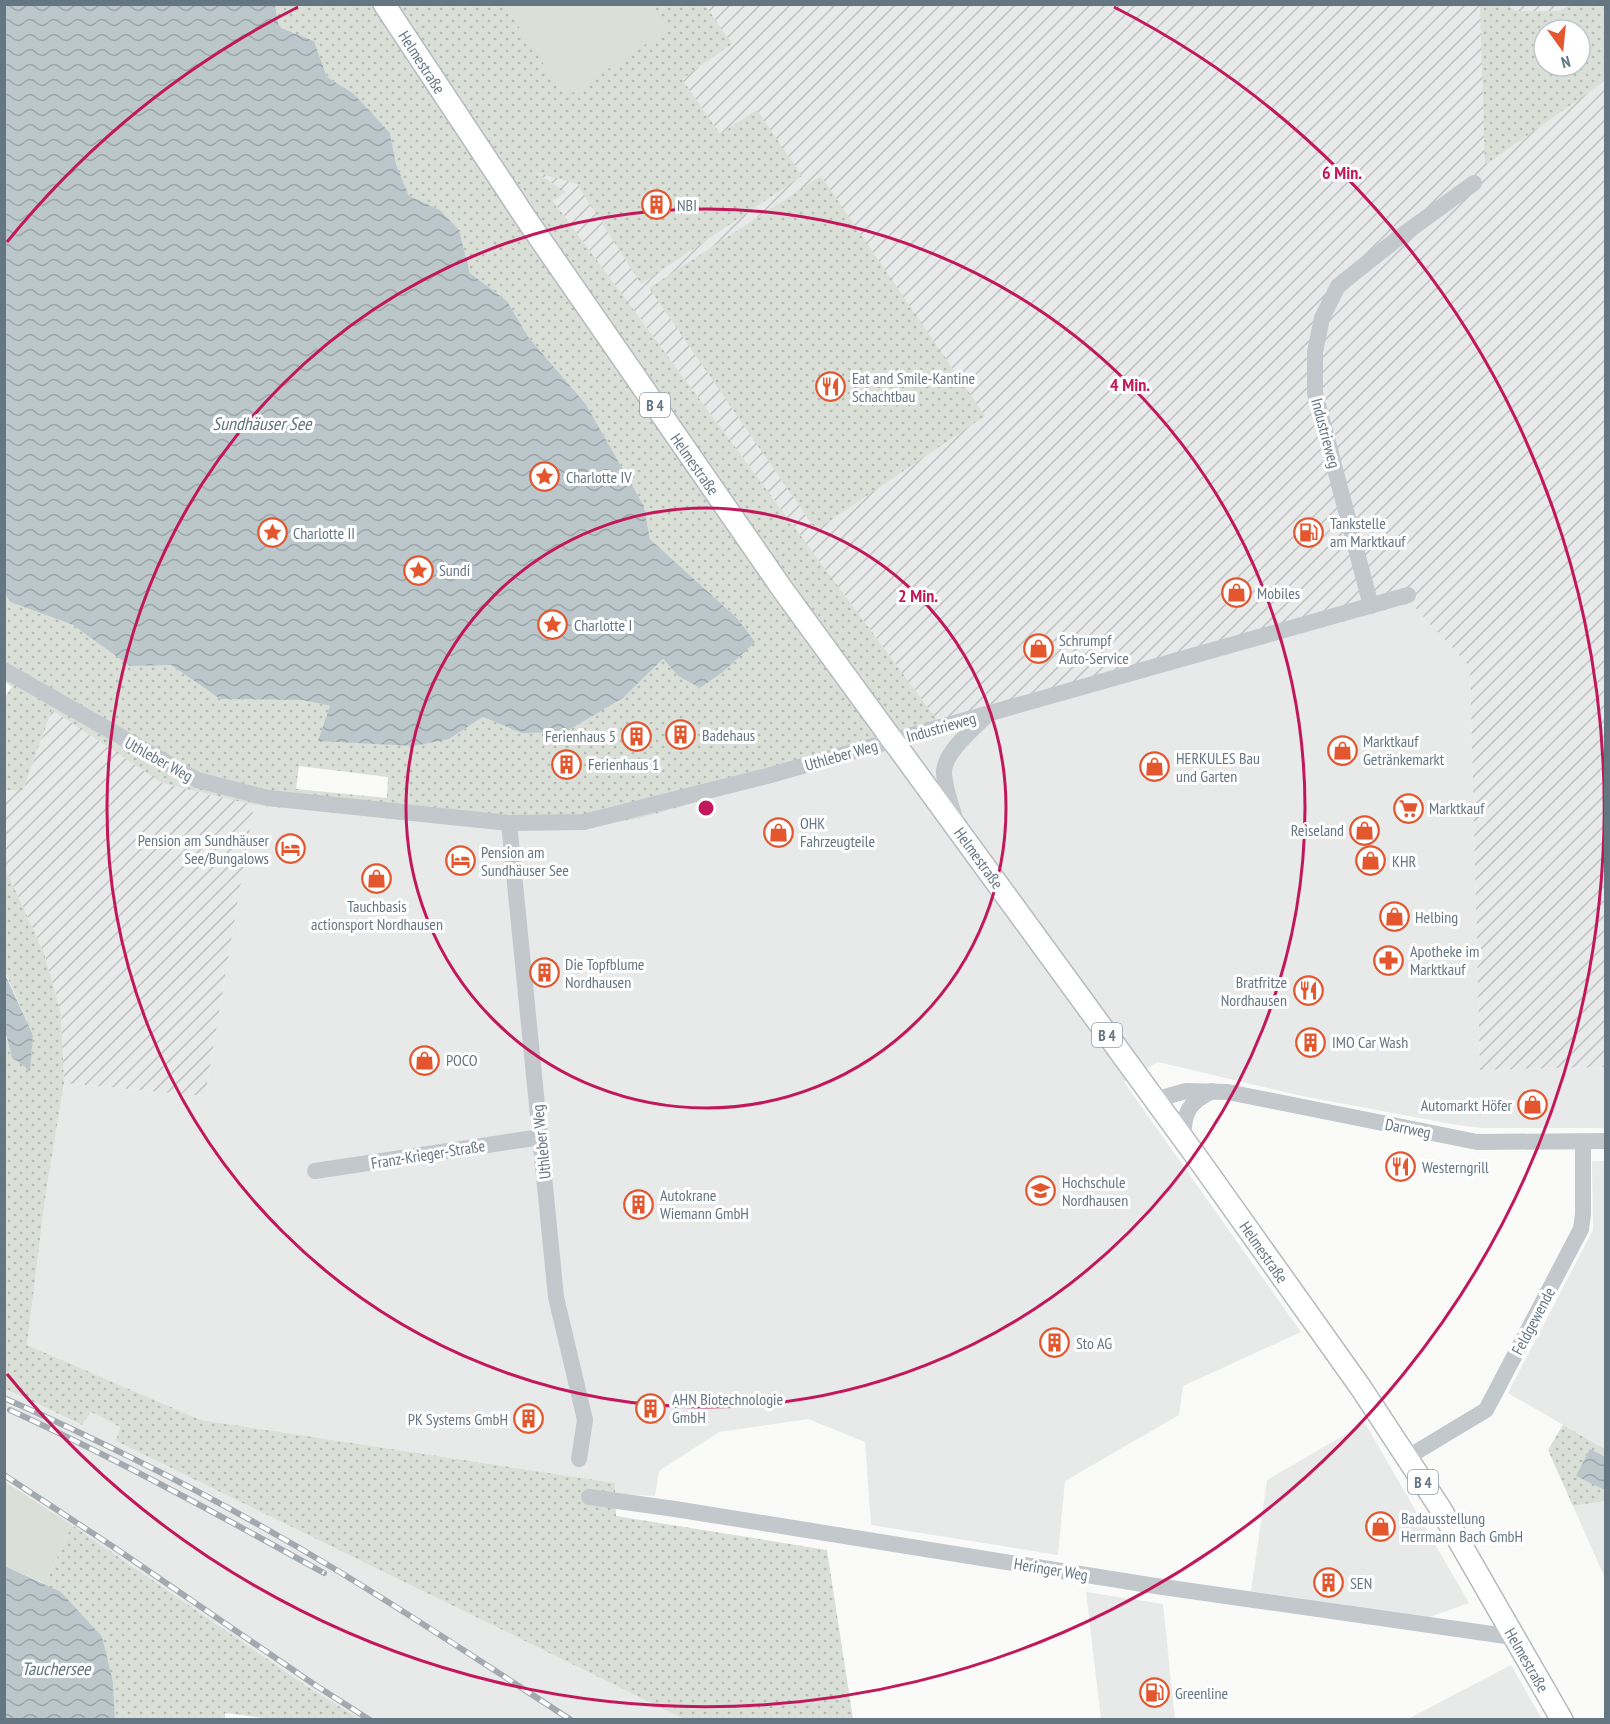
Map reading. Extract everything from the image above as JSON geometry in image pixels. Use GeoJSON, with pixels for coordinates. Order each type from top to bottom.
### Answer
{"type":"FeatureCollection","features":[{"type":"Feature","properties":{"kind":"main road","name":"Helmestraße"},"geometry":{"type":"LineString","coordinates":[[384,4],[527,220],[783,590],[958,828],[1361,1388],[1408,1457],[1562,1719]]}},
{"type":"Feature","properties":{"kind":"street","name":"Industrieweg"},"geometry":{"type":"LineString","coordinates":[[1371,606],[1315,393],[1315,352],[1322,318],[1338,286],[1397,239],[1474,183]]}},
{"type":"Feature","properties":{"kind":"street","name":"Industrieweg"},"geometry":{"type":"LineString","coordinates":[[892,741],[1408,596]]}},
{"type":"Feature","properties":{"kind":"street","name":"Uthleber Weg"},"geometry":{"type":"LineString","coordinates":[[4,670],[197,780],[268,798],[509,823],[584,822],[756,779],[892,741]]}},
{"type":"Feature","properties":{"kind":"street","name":"Industrieweg"},"geometry":{"type":"LineString","coordinates":[[958,828],[945,783],[944,768],[958,742],[989,713]]}},
{"type":"Feature","properties":{"kind":"street","name":"Uthleber Weg"},"geometry":{"type":"LineString","coordinates":[[509,823],[556,1297],[585,1420],[579,1458]]}},
{"type":"Feature","properties":{"kind":"street","name":"Darrweg"},"geometry":{"type":"LineString","coordinates":[[1154,1100],[1186,1091],[1212,1091],[1245,1095],[1477,1142],[1605,1141]]}},
{"type":"Feature","properties":{"kind":"street"},"geometry":{"type":"LineString","coordinates":[[1183,1139],[1189,1108],[1199,1098],[1212,1091]]}},
{"type":"Feature","properties":{"kind":"street","name":"Franz-Krieger-Straße"},"geometry":{"type":"LineString","coordinates":[[315,1171],[541,1137]]}},
{"type":"Feature","properties":{"kind":"street","name":"Feldgewende"},"geometry":{"type":"LineString","coordinates":[[1408,1457],[1486,1410],[1581,1229],[1583,1142]]}},
{"type":"Feature","properties":{"kind":"street","name":"Heringer Weg"},"geometry":{"type":"LineString","coordinates":[[589,1497],[1149,1585],[1513,1637]]}},
{"type":"Feature","properties":{"kind":"shaded area"},"geometry":{"type":"Polygon","coordinates":[[[275,5],[705,5],[732,44],[682,79],[720,134],[757,110],[802,176],[641,284],[577,184],[535,172],[566,192],[553,201],[946,732],[640,818],[574,830],[482,828],[254,805],[162,783],[52,710],[23,790],[5,790],[5,696],[12,687],[5,682],[4,592],[10,602],[73,625],[130,665],[171,665],[220,699],[302,700],[331,706],[319,741],[449,739],[483,717],[521,733],[623,698],[663,659],[678,676],[700,688],[723,672],[754,642],[737,618],[650,539],[644,506],[585,403],[529,338],[507,301],[470,273],[459,230],[440,210],[409,197],[396,164],[390,133],[353,94],[327,77],[314,41],[279,27],[275,5]],[[299,766],[296,789],[387,798],[388,777],[299,766]]]}},
{"type":"Feature","properties":{"kind":"shaded area"},"geometry":{"type":"Polygon","coordinates":[[[422,5],[1605,5],[1605,1067],[1480,1070],[1470,667],[1411,603],[946,732],[553,201],[565,193],[532,170],[422,5]]]}},
{"type":"Feature","properties":{"kind":"shaded area"},"geometry":{"type":"Polygon","coordinates":[[[504,5],[653,5],[669,29],[566,97],[504,5]]]}},
{"type":"Feature","properties":{"kind":"shaded area"},"geometry":{"type":"Polygon","coordinates":[[[1480,5],[1507,5],[1516,11],[1559,11],[1569,5],[1606,5],[1605,81],[1485,165],[1480,5]]]}},
{"type":"Feature","properties":{"kind":"shaded area"},"geometry":{"type":"Polygon","coordinates":[[[821,176],[985,416],[816,530],[649,288],[821,176]]]}},
{"type":"Feature","properties":{"kind":"shaded area"},"geometry":{"type":"Polygon","coordinates":[[[1411,602],[1470,667],[1480,1070],[1605,1067],[1605,1128],[1482,1128],[1457,1125],[1302,1096],[1158,1062],[1124,1082],[1301,1332],[1183,1386],[1179,1415],[1065,1481],[1058,1555],[871,1525],[865,1442],[808,1419],[719,1432],[659,1471],[655,1496],[616,1494],[615,1483],[201,1420],[27,1345],[45,1199],[64,1083],[205,1096],[254,805],[482,828],[1411,602]]]}},
{"type":"Feature","properties":{"kind":"shaded area"},"geometry":{"type":"Polygon","coordinates":[[[52,710],[162,783],[254,805],[205,1096],[64,1083],[61,1013],[44,953],[5,868],[4,790],[23,790],[52,710]]]}},
{"type":"Feature","properties":{"kind":"shaded area"},"geometry":{"type":"Polygon","coordinates":[[[5,868],[44,953],[61,1013],[64,1083],[45,1199],[27,1345],[201,1420],[615,1483],[616,1516],[827,1550],[853,1719],[684,1719],[116,1441],[120,1427],[91,1412],[82,1425],[5,1389],[4,1031],[13,1057],[29,1070],[33,1035],[5,972],[5,868]]]}},
{"type":"Feature","properties":{"kind":"shaded area"},"geometry":{"type":"Polygon","coordinates":[[[1592,1161],[1605,1161],[1605,1449],[1508,1393],[1593,1230],[1592,1161]]]}},
{"type":"Feature","properties":{"kind":"shaded area"},"geometry":{"type":"Polygon","coordinates":[[[4,1389],[81,1425],[91,1412],[120,1427],[116,1441],[684,1719],[360,1719],[305,1685],[5,1481],[4,1389]]]}},
{"type":"Feature","properties":{"kind":"shaded area"},"geometry":{"type":"Polygon","coordinates":[[[1365,1423],[1469,1603],[1427,1618],[1251,1591],[1267,1480],[1365,1423]]]}},
{"type":"Feature","properties":{"kind":"shaded area"},"geometry":{"type":"Polygon","coordinates":[[[1563,1425],[1605,1449],[1605,1501],[1573,1506],[1548,1450],[1563,1425]]]}},
{"type":"Feature","properties":{"kind":"shaded area"},"geometry":{"type":"Polygon","coordinates":[[[4,1481],[72,1525],[45,1584],[5,1566],[4,1481]]]}},
{"type":"Feature","properties":{"kind":"shaded area"},"geometry":{"type":"Polygon","coordinates":[[[1605,1501],[1605,1578],[1573,1506],[1605,1501]]]}},
{"type":"Feature","properties":{"kind":"shaded area"},"geometry":{"type":"Polygon","coordinates":[[[72,1525],[305,1685],[360,1719],[281,1720],[225,1713],[225,1719],[115,1719],[113,1682],[45,1584],[72,1525]]]}},
{"type":"Feature","properties":{"kind":"shaded area"},"geometry":{"type":"Polygon","coordinates":[[[1086,1592],[1163,1604],[1175,1719],[1101,1719],[1086,1592]]]}},
{"type":"Feature","properties":{"kind":"shaded area"},"geometry":{"type":"Polygon","coordinates":[[[1511,1665],[1542,1719],[1408,1719],[1511,1665]]]}},
{"type":"Feature","properties":{"kind":"water","name":"Sundhäuser See"},"geometry":{"type":"Polygon","coordinates":[[[4,5],[275,5],[279,27],[314,41],[327,77],[354,94],[390,133],[396,164],[409,196],[440,210],[459,230],[470,273],[507,301],[529,338],[585,403],[644,506],[650,539],[737,618],[755,642],[723,672],[700,688],[678,676],[663,659],[623,698],[565,732],[521,733],[483,717],[449,739],[414,746],[318,741],[330,706],[302,700],[220,699],[171,665],[130,666],[73,625],[10,602],[4,592],[4,5]]]}},
{"type":"Feature","properties":{"kind":"water"},"geometry":{"type":"Polygon","coordinates":[[[4,972],[33,1035],[30,1071],[12,1057],[5,1031],[4,972]]]}},
{"type":"Feature","properties":{"kind":"water"},"geometry":{"type":"Polygon","coordinates":[[[1590,1449],[1605,1457],[1605,1490],[1576,1476],[1590,1449]]]}},
{"type":"Feature","properties":{"kind":"water","name":"Tauchersee"},"geometry":{"type":"Polygon","coordinates":[[[5,1566],[61,1592],[102,1637],[113,1682],[115,1719],[5,1719],[5,1566]]]}},
{"type":"Feature","properties":{"kind":"railway"},"geometry":{"type":"LineString","coordinates":[[4,1398],[132,1458],[298,1547],[368,1589],[571,1720]]}},
{"type":"Feature","properties":{"kind":"railway"},"geometry":{"type":"LineString","coordinates":[[10,1410],[208,1509],[324,1573]]}},
{"type":"Feature","properties":{"kind":"railway"},"geometry":{"type":"LineString","coordinates":[[4,1475],[370,1720]]}},
{"type":"Feature","properties":{"kind":"place","name":"NBI"},"geometry":{"type":"Point","coordinates":[656,205]}},
{"type":"Feature","properties":{"kind":"place","name":"Eat and Smile-Kantine Schachtbau"},"geometry":{"type":"Point","coordinates":[831,387]}},
{"type":"Feature","properties":{"kind":"place","name":"Charlotte IV"},"geometry":{"type":"Point","coordinates":[545,477]}},
{"type":"Feature","properties":{"kind":"place","name":"Tankstelle am Marktkauf"},"geometry":{"type":"Point","coordinates":[1309,532]}},
{"type":"Feature","properties":{"kind":"place","name":"Charlotte II"},"geometry":{"type":"Point","coordinates":[272,533]}},
{"type":"Feature","properties":{"kind":"place","name":"Sundi"},"geometry":{"type":"Point","coordinates":[418,570]}},
{"type":"Feature","properties":{"kind":"place","name":"Mobiles"},"geometry":{"type":"Point","coordinates":[1236,593]}},
{"type":"Feature","properties":{"kind":"place","name":"Charlotte I"},"geometry":{"type":"Point","coordinates":[553,625]}},
{"type":"Feature","properties":{"kind":"place","name":"Schrumpf Auto-Service"},"geometry":{"type":"Point","coordinates":[1038,649]}},
{"type":"Feature","properties":{"kind":"place","name":"Badehaus"},"geometry":{"type":"Point","coordinates":[681,735]}},
{"type":"Feature","properties":{"kind":"place","name":"Ferienhaus 5"},"geometry":{"type":"Point","coordinates":[637,736]}},
{"type":"Feature","properties":{"kind":"place","name":"Marktkauf Getränkemarkt"},"geometry":{"type":"Point","coordinates":[1342,750]}},
{"type":"Feature","properties":{"kind":"place","name":"Ferienhaus 1"},"geometry":{"type":"Point","coordinates":[567,764]}},
{"type":"Feature","properties":{"kind":"place","name":"HERKULES Bau und Garten"},"geometry":{"type":"Point","coordinates":[1155,767]}},
{"type":"Feature","properties":{"kind":"place","name":"Marktkauf"},"geometry":{"type":"Point","coordinates":[1408,808]}},
{"type":"Feature","properties":{"kind":"place","name":"Reiseland"},"geometry":{"type":"Point","coordinates":[1365,830]}},
{"type":"Feature","properties":{"kind":"place","name":"OHK Fahrzeugteile"},"geometry":{"type":"Point","coordinates":[779,832]}},
{"type":"Feature","properties":{"kind":"place","name":"Pension am Sundhäuser See/Bungalows"},"geometry":{"type":"Point","coordinates":[290,849]}},
{"type":"Feature","properties":{"kind":"place","name":"Pension am Sundhäuser See"},"geometry":{"type":"Point","coordinates":[460,861]}},
{"type":"Feature","properties":{"kind":"place","name":"KHR"},"geometry":{"type":"Point","coordinates":[1371,861]}},
{"type":"Feature","properties":{"kind":"place","name":"Tauchbasis actionsport Nordhausen"},"geometry":{"type":"Point","coordinates":[377,878]}},
{"type":"Feature","properties":{"kind":"place","name":"Helbing"},"geometry":{"type":"Point","coordinates":[1394,917]}},
{"type":"Feature","properties":{"kind":"place","name":"Apotheke im Marktkauf"},"geometry":{"type":"Point","coordinates":[1389,960]}},
{"type":"Feature","properties":{"kind":"place","name":"Die Topfblume Nordhausen"},"geometry":{"type":"Point","coordinates":[544,973]}},
{"type":"Feature","properties":{"kind":"place","name":"Bratfritze Nordhausen"},"geometry":{"type":"Point","coordinates":[1308,991]}},
{"type":"Feature","properties":{"kind":"place","name":"IMO Car Wash"},"geometry":{"type":"Point","coordinates":[1311,1042]}},
{"type":"Feature","properties":{"kind":"place","name":"POCO"},"geometry":{"type":"Point","coordinates":[425,1060]}},
{"type":"Feature","properties":{"kind":"place","name":"Automarkt Höfer"},"geometry":{"type":"Point","coordinates":[1533,1105]}},
{"type":"Feature","properties":{"kind":"place","name":"Westerngrill"},"geometry":{"type":"Point","coordinates":[1401,1167]}},
{"type":"Feature","properties":{"kind":"place","name":"Hochschule Nordhausen"},"geometry":{"type":"Point","coordinates":[1041,1191]}},
{"type":"Feature","properties":{"kind":"place","name":"Autokrane Wiemann GmbH"},"geometry":{"type":"Point","coordinates":[639,1204]}},
{"type":"Feature","properties":{"kind":"place","name":"Sto AG"},"geometry":{"type":"Point","coordinates":[1055,1343]}},
{"type":"Feature","properties":{"kind":"place","name":"AHN Biotechnologie GmbH"},"geometry":{"type":"Point","coordinates":[651,1408]}},
{"type":"Feature","properties":{"kind":"place","name":"PK Systems GmbH"},"geometry":{"type":"Point","coordinates":[529,1419]}},
{"type":"Feature","properties":{"kind":"place","name":"Badausstellung Herrmann Bach GmbH"},"geometry":{"type":"Point","coordinates":[1380,1527]}},
{"type":"Feature","properties":{"kind":"place","name":"SEN"},"geometry":{"type":"Point","coordinates":[1329,1583]}},
{"type":"Feature","properties":{"kind":"place","name":"Greenline"},"geometry":{"type":"Point","coordinates":[1154,1693]}}]}
